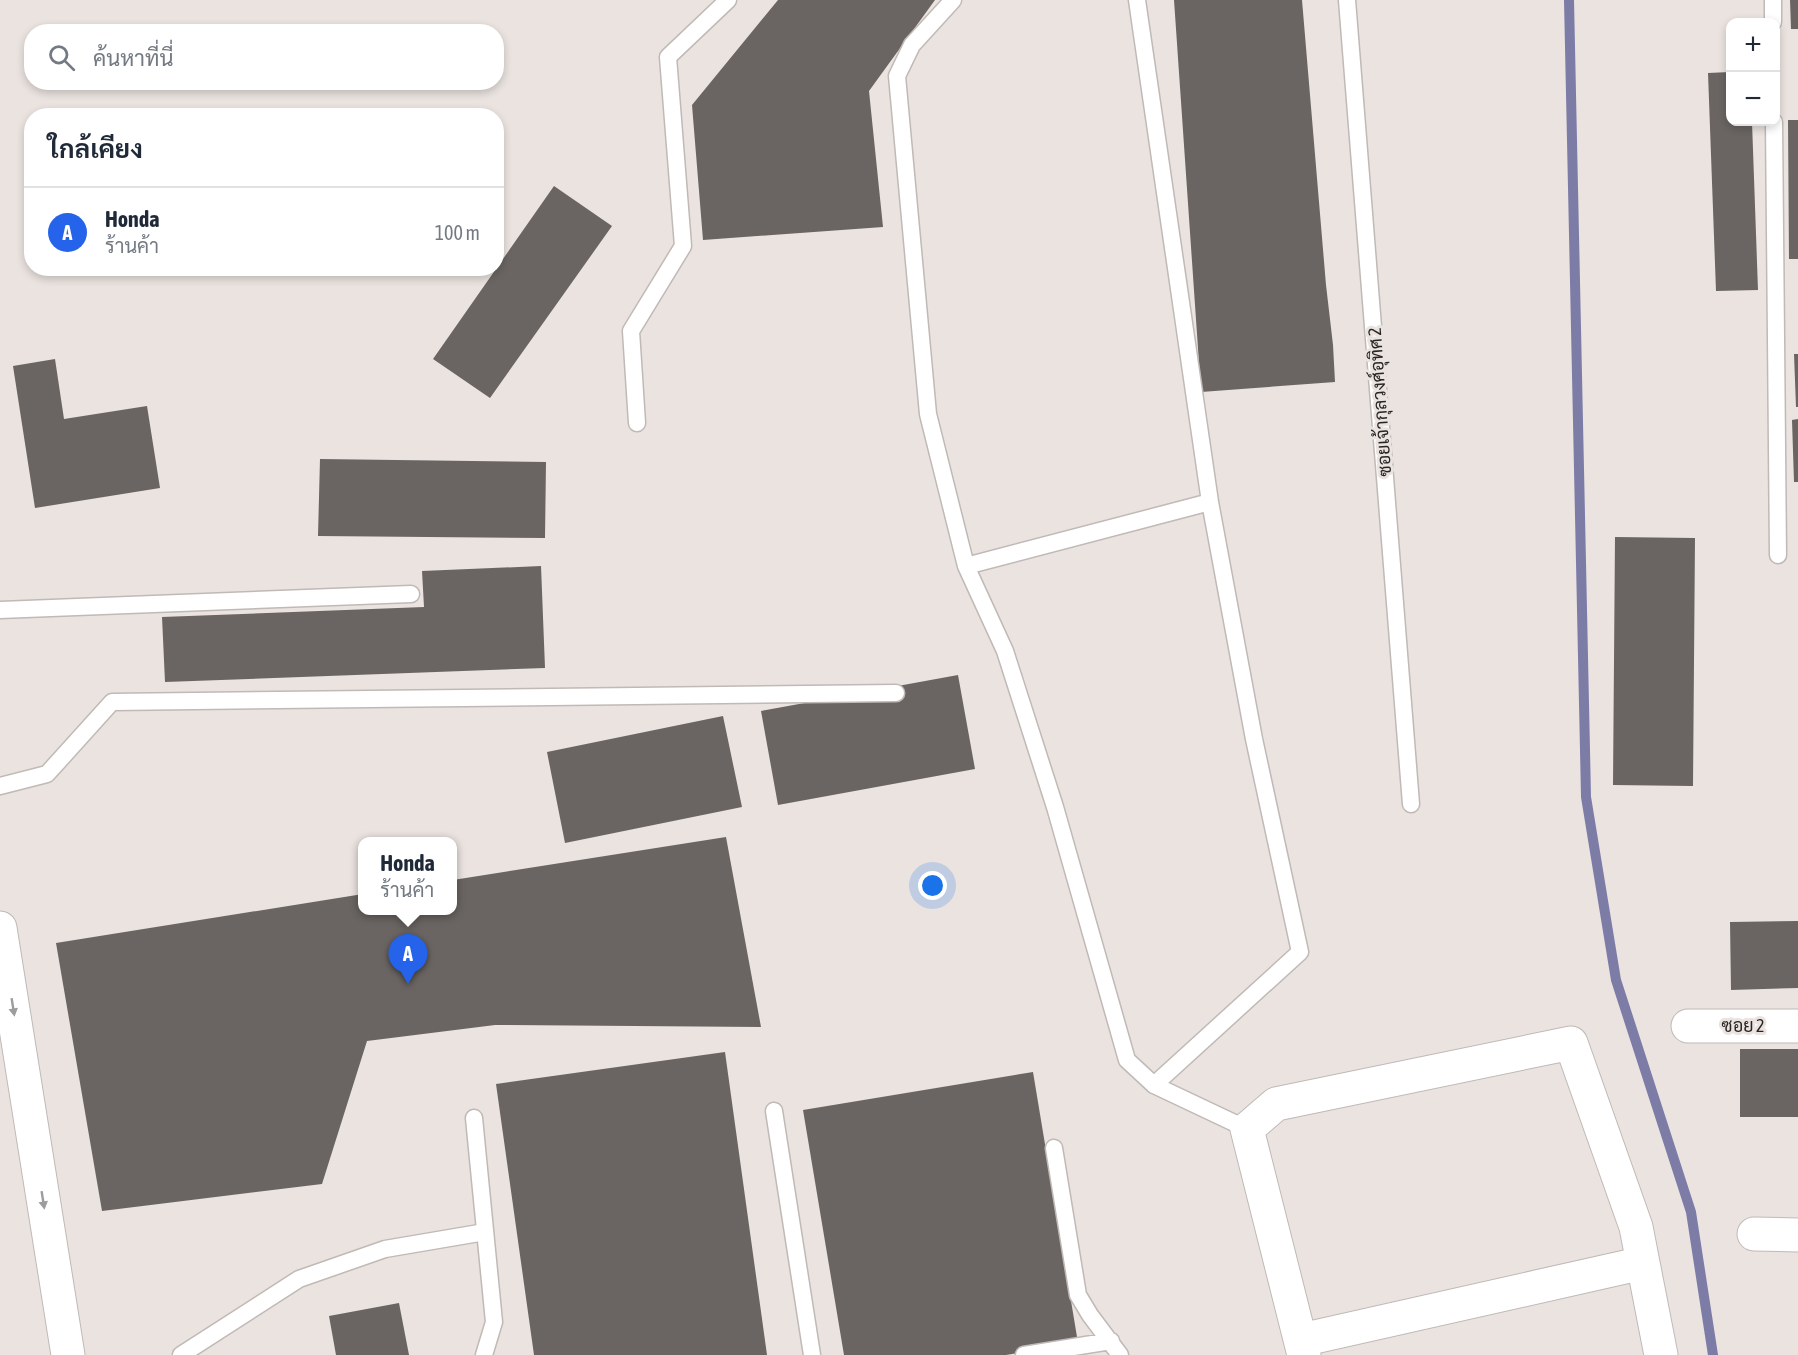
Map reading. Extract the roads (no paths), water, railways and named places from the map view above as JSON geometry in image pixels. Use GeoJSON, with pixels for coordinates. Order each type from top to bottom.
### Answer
{"type":"FeatureCollection","features":[{"type":"Feature","properties":{"kind":"street"},"geometry":{"type":"LineString","coordinates":[[0,928],[68,1355]]}},
{"type":"Feature","properties":{"kind":"street","name":"ซอย 2"},"geometry":{"type":"LineString","coordinates":[[1688,1026],[1798,1026]]}},
{"type":"Feature","properties":{"kind":"street"},"geometry":{"type":"LineString","coordinates":[[1643,1263],[1302,1348],[1247,1128],[1276,1104],[1570,1043],[1636,1227],[1661,1355]]}},
{"type":"Feature","properties":{"kind":"street"},"geometry":{"type":"LineString","coordinates":[[1754,1234],[1798,1235]]}},
{"type":"Feature","properties":{"kind":"lane"},"geometry":{"type":"LineString","coordinates":[[637,423],[631,331],[683,246],[668,57],[728,0]]}},
{"type":"Feature","properties":{"kind":"lane"},"geometry":{"type":"LineString","coordinates":[[953,0],[912,45],[897,76],[928,414],[966,566],[1005,651],[1054,807],[1127,1060],[1154,1085],[1247,1128]]}},
{"type":"Feature","properties":{"kind":"lane"},"geometry":{"type":"LineString","coordinates":[[1137,0],[1210,502],[1253,730],[1300,952],[1154,1085]]}},
{"type":"Feature","properties":{"kind":"lane","name":"ซอยเจ้ากุลวงศ์อุทิศ 2"},"geometry":{"type":"LineString","coordinates":[[1347,0],[1411,804]]}},
{"type":"Feature","properties":{"kind":"lane"},"geometry":{"type":"LineString","coordinates":[[1773,0],[1773,18]]}},
{"type":"Feature","properties":{"kind":"lane"},"geometry":{"type":"LineString","coordinates":[[1774,126],[1778,555]]}},
{"type":"Feature","properties":{"kind":"lane"},"geometry":{"type":"LineString","coordinates":[[966,566],[1210,502]]}},
{"type":"Feature","properties":{"kind":"lane"},"geometry":{"type":"LineString","coordinates":[[0,610],[411,594]]}},
{"type":"Feature","properties":{"kind":"lane"},"geometry":{"type":"LineString","coordinates":[[0,786],[47,774],[112,702],[896,693]]}},
{"type":"Feature","properties":{"kind":"lane"},"geometry":{"type":"LineString","coordinates":[[774,1111],[812,1355]]}},
{"type":"Feature","properties":{"kind":"lane"},"geometry":{"type":"LineString","coordinates":[[474,1118],[494,1322],[484,1355]]}},
{"type":"Feature","properties":{"kind":"lane"},"geometry":{"type":"LineString","coordinates":[[1054,1148],[1078,1295],[1090,1315],[1116,1348]]}},
{"type":"Feature","properties":{"kind":"lane"},"geometry":{"type":"LineString","coordinates":[[181,1355],[299,1280],[385,1249],[485,1232]]}},
{"type":"Feature","properties":{"kind":"lane"},"geometry":{"type":"LineString","coordinates":[[1024,1355],[1116,1348]]}},
{"type":"Feature","properties":{"kind":"waterway"},"geometry":{"type":"LineString","coordinates":[[1569,0],[1586,797],[1616,980],[1691,1212],[1713,1355]]}},
{"type":"Feature","properties":{"kind":"place","name":"Honda"},"geometry":{"type":"Point","coordinates":[408,984]}}]}
